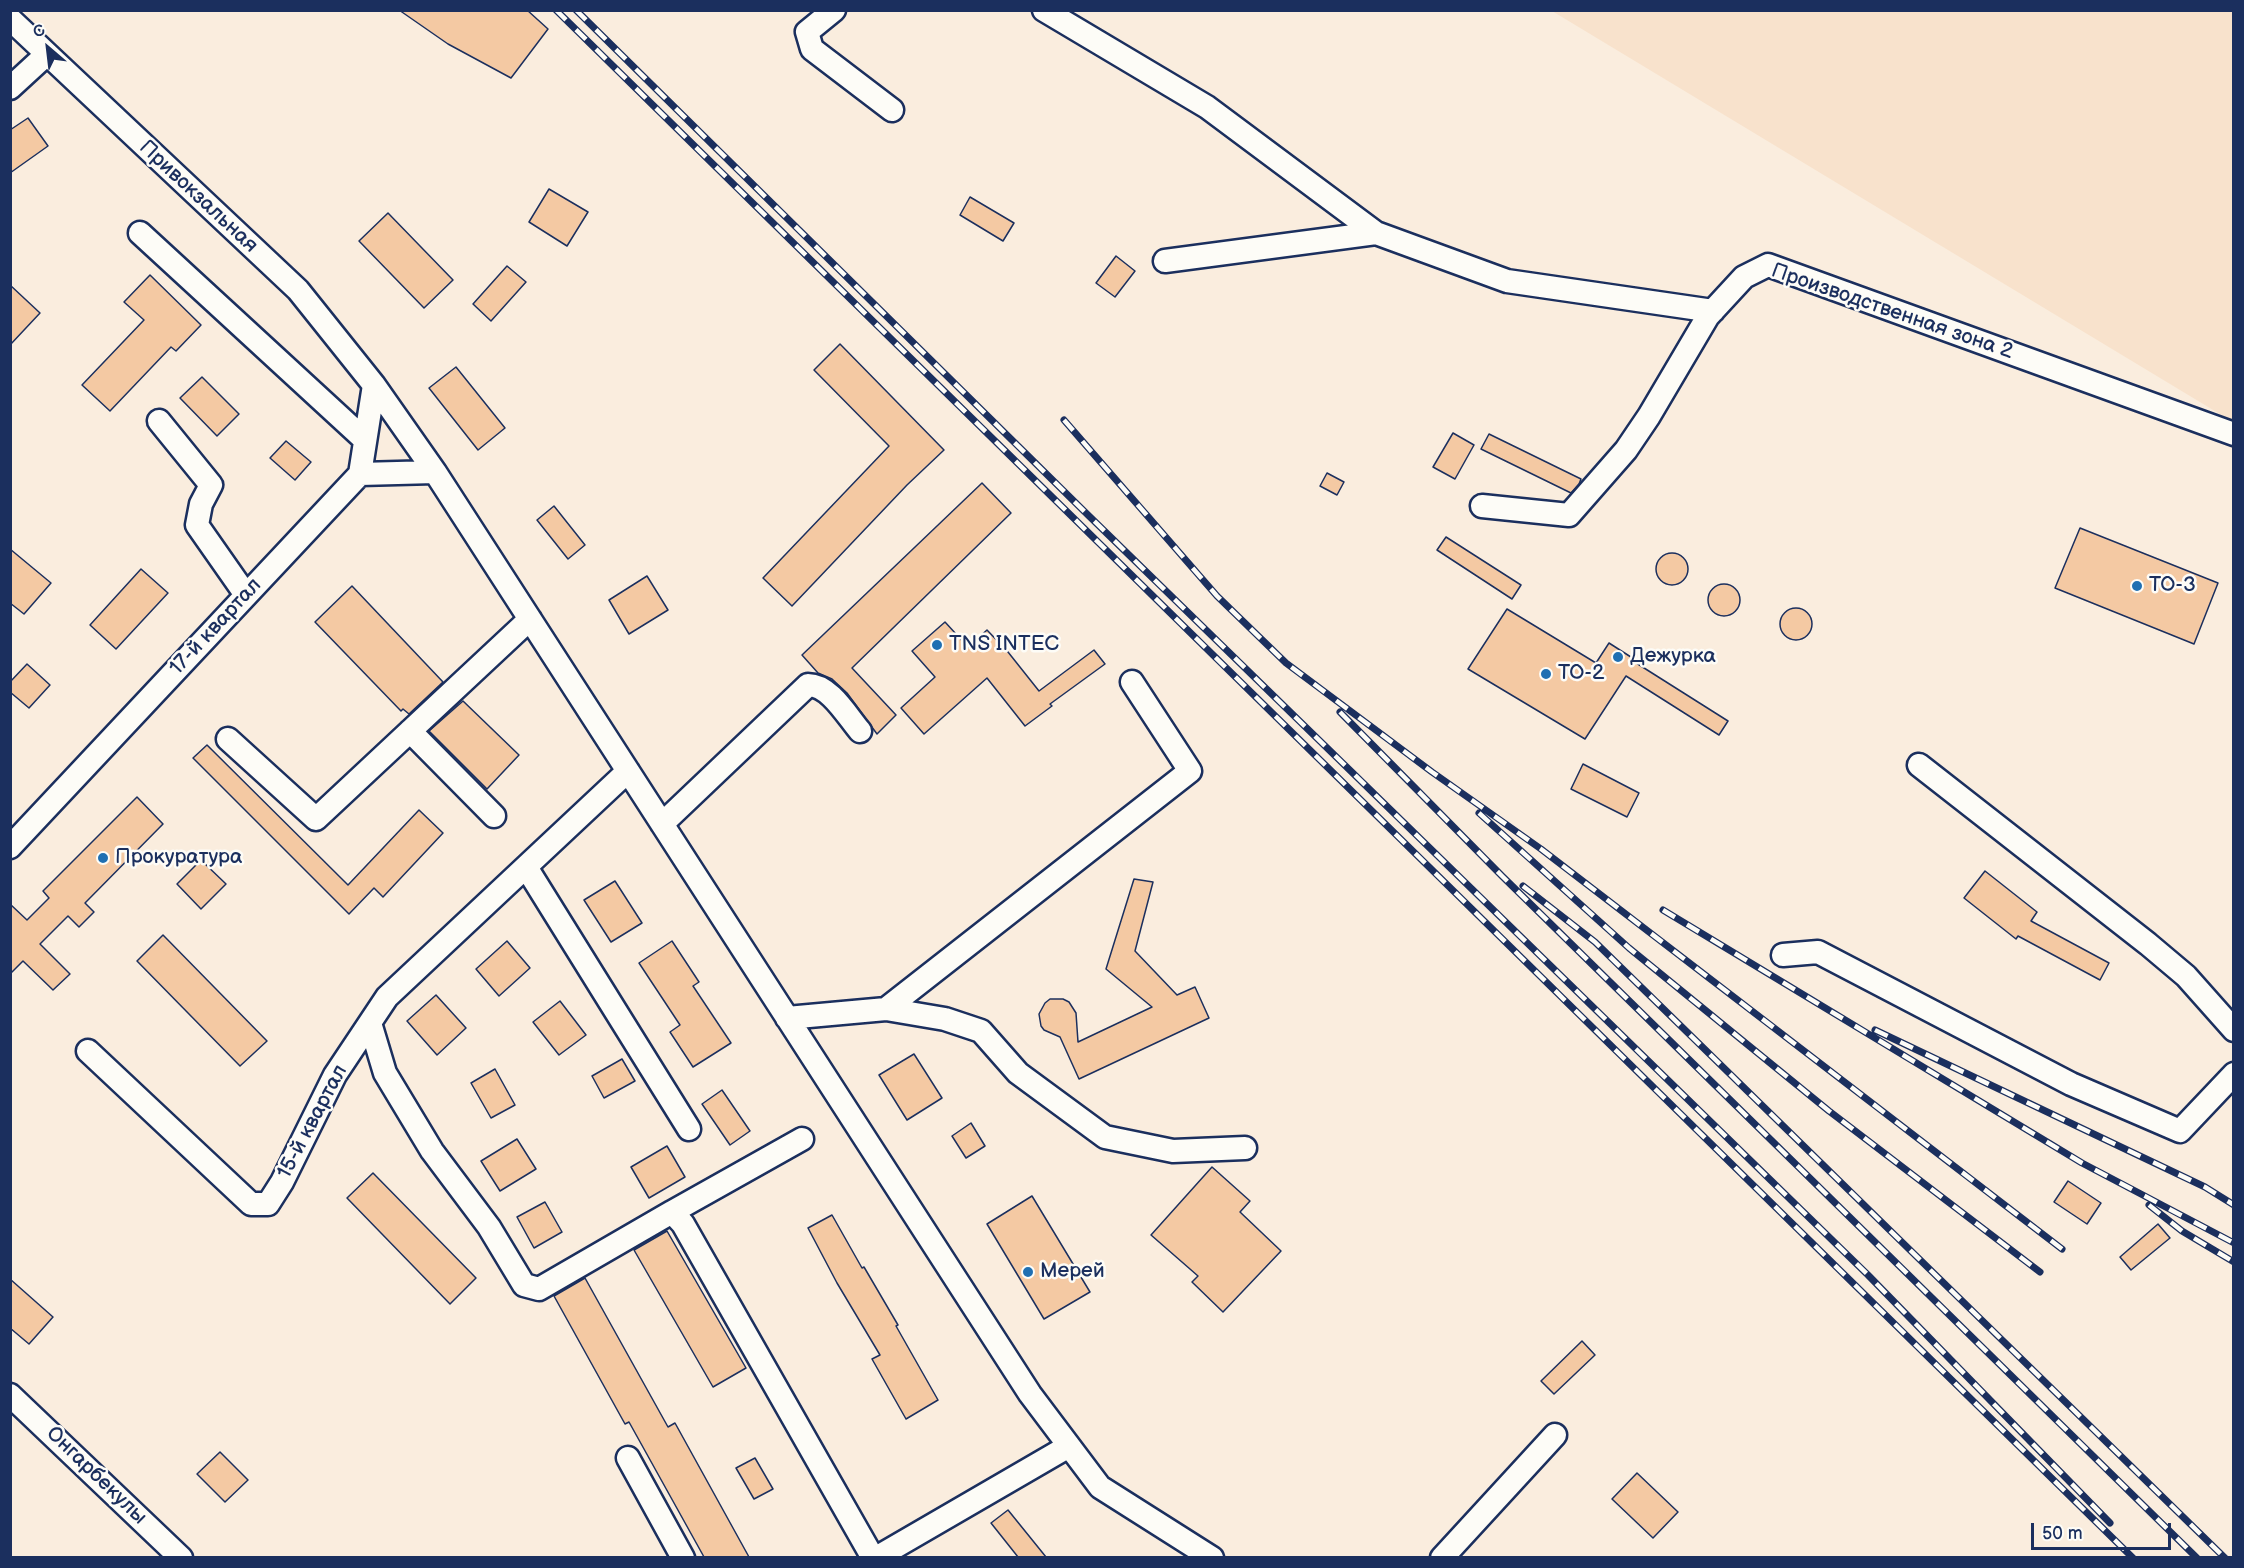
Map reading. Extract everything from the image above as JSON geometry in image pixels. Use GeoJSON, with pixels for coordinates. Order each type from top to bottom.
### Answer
{"type":"FeatureCollection","features":[{"type":"Feature","properties":{"kind":"street"},"geometry":{"type":"LineString","coordinates":[[834,10],[807,32],[812,49],[892,110]]}},
{"type":"Feature","properties":{"kind":"street"},"geometry":{"type":"LineString","coordinates":[[1044,10],[1207,106],[1376,233],[1507,281],[1713,311]]}},
{"type":"Feature","properties":{"kind":"street","name":"Привокзальная"},"geometry":{"type":"LineString","coordinates":[[10,20],[298,290],[374,385],[435,472],[1030,1394],[1100,1487],[1212,1557]]}},
{"type":"Feature","properties":{"kind":"street"},"geometry":{"type":"LineString","coordinates":[[10,88],[47,54]]}},
{"type":"Feature","properties":{"kind":"street"},"geometry":{"type":"LineString","coordinates":[[141,233],[366,440]]}},
{"type":"Feature","properties":{"kind":"street"},"geometry":{"type":"LineString","coordinates":[[1164,261],[1376,233]]}},
{"type":"Feature","properties":{"kind":"street","name":"Производственная зона 2"},"geometry":{"type":"LineString","coordinates":[[1482,506],[1569,515],[1626,450],[1713,311],[1744,277],[1768,265],[2234,434]]}},
{"type":"Feature","properties":{"kind":"street"},"geometry":{"type":"LineString","coordinates":[[374,385],[360,474],[435,472]]}},
{"type":"Feature","properties":{"kind":"street"},"geometry":{"type":"LineString","coordinates":[[159,421],[212,485],[201,504],[197,525],[246,595]]}},
{"type":"Feature","properties":{"kind":"street","name":"17-й квартал"},"geometry":{"type":"LineString","coordinates":[[10,847],[360,474]]}},
{"type":"Feature","properties":{"kind":"street"},"geometry":{"type":"LineString","coordinates":[[228,739],[316,819],[530,619]]}},
{"type":"Feature","properties":{"kind":"street"},"geometry":{"type":"LineString","coordinates":[[886,1009],[1190,771],[1132,682]]}},
{"type":"Feature","properties":{"kind":"street"},"geometry":{"type":"LineString","coordinates":[[662,824],[808,685],[816,685],[826,692],[860,732]]}},
{"type":"Feature","properties":{"kind":"street"},"geometry":{"type":"LineString","coordinates":[[410,731],[494,816]]}},
{"type":"Feature","properties":{"kind":"street"},"geometry":{"type":"LineString","coordinates":[[1919,765],[2148,944],[2186,976],[2234,1030]]}},
{"type":"Feature","properties":{"kind":"street","name":"15-й квартал"},"geometry":{"type":"LineString","coordinates":[[88,1050],[251,1204],[268,1204],[282,1182],[335,1075],[387,998],[628,771]]}},
{"type":"Feature","properties":{"kind":"street"},"geometry":{"type":"LineString","coordinates":[[526,867],[689,1129]]}},
{"type":"Feature","properties":{"kind":"street"},"geometry":{"type":"LineString","coordinates":[[1783,955],[1818,952],[2071,1084],[2180,1131],[2234,1074]]}},
{"type":"Feature","properties":{"kind":"street"},"geometry":{"type":"LineString","coordinates":[[787,1018],[886,1009],[945,1019],[981,1031],[1018,1073],[1105,1137],[1173,1151],[1245,1148]]}},
{"type":"Feature","properties":{"kind":"street"},"geometry":{"type":"LineString","coordinates":[[370,1023],[385,1073],[432,1150],[489,1227],[525,1285],[539,1289],[802,1139]]}},
{"type":"Feature","properties":{"kind":"street"},"geometry":{"type":"LineString","coordinates":[[672,1212],[683,1224],[875,1557],[1069,1446]]}},
{"type":"Feature","properties":{"kind":"street","name":"Онгарбекулы"},"geometry":{"type":"LineString","coordinates":[[10,1395],[181,1557]]}},
{"type":"Feature","properties":{"kind":"street"},"geometry":{"type":"LineString","coordinates":[[1442,1557],[1555,1435]]}},
{"type":"Feature","properties":{"kind":"street"},"geometry":{"type":"LineString","coordinates":[[628,1458],[683,1557]]}},
{"type":"Feature","properties":{"kind":"shaded area"},"geometry":{"type":"Polygon","coordinates":[[[1552,11],[2233,11],[2233,422],[1552,11]]]}},
{"type":"Feature","properties":{"kind":"building"},"geometry":{"type":"Polygon","coordinates":[[[399,10],[527,10],[548,29],[511,78],[448,44],[399,10]]]}},
{"type":"Feature","properties":{"kind":"building"},"geometry":{"type":"Polygon","coordinates":[[[28,118],[48,146],[10,173],[10,130],[28,118]]]}},
{"type":"Feature","properties":{"kind":"building"},"geometry":{"type":"Polygon","coordinates":[[[549,189],[588,212],[567,246],[529,222],[549,189]]]}},
{"type":"Feature","properties":{"kind":"building"},"geometry":{"type":"Polygon","coordinates":[[[970,197],[1014,223],[1003,241],[960,215],[970,197]]]}},
{"type":"Feature","properties":{"kind":"building"},"geometry":{"type":"Polygon","coordinates":[[[388,213],[453,280],[424,308],[359,241],[388,213]]]}},
{"type":"Feature","properties":{"kind":"building"},"geometry":{"type":"Polygon","coordinates":[[[1116,256],[1135,271],[1115,297],[1096,283],[1116,256]]]}},
{"type":"Feature","properties":{"kind":"building"},"geometry":{"type":"Polygon","coordinates":[[[507,266],[526,282],[491,321],[473,304],[507,266]]]}},
{"type":"Feature","properties":{"kind":"building"},"geometry":{"type":"Polygon","coordinates":[[[150,275],[201,325],[176,351],[171,347],[110,411],[82,385],[144,320],[124,302],[150,275]]]}},
{"type":"Feature","properties":{"kind":"building"},"geometry":{"type":"Polygon","coordinates":[[[10,285],[40,313],[10,345],[10,285]]]}},
{"type":"Feature","properties":{"kind":"building"},"geometry":{"type":"Polygon","coordinates":[[[840,344],[944,450],[907,485],[792,606],[763,578],[889,446],[814,370],[840,344]]]}},
{"type":"Feature","properties":{"kind":"building"},"geometry":{"type":"Polygon","coordinates":[[[456,367],[505,428],[478,450],[429,388],[456,367]]]}},
{"type":"Feature","properties":{"kind":"building"},"geometry":{"type":"Polygon","coordinates":[[[202,377],[239,414],[217,436],[180,398],[202,377]]]}},
{"type":"Feature","properties":{"kind":"building"},"geometry":{"type":"Polygon","coordinates":[[[1453,433],[1474,445],[1455,479],[1433,467],[1453,433]]]}},
{"type":"Feature","properties":{"kind":"building"},"geometry":{"type":"Polygon","coordinates":[[[1489,434],[1581,479],[1579,484],[1571,493],[1481,449],[1489,434]]]}},
{"type":"Feature","properties":{"kind":"building"},"geometry":{"type":"Polygon","coordinates":[[[286,441],[311,462],[295,480],[270,458],[286,441]]]}},
{"type":"Feature","properties":{"kind":"building"},"geometry":{"type":"Polygon","coordinates":[[[1327,473],[1344,482],[1337,495],[1320,486],[1327,473]]]}},
{"type":"Feature","properties":{"kind":"building"},"geometry":{"type":"Polygon","coordinates":[[[982,483],[1011,513],[852,668],[896,715],[877,734],[847,693],[832,679],[818,673],[802,655],[982,483]]]}},
{"type":"Feature","properties":{"kind":"building"},"geometry":{"type":"Polygon","coordinates":[[[554,506],[585,545],[568,559],[537,520],[554,506]]]}},
{"type":"Feature","properties":{"kind":"building","name":"ТО-3"},"geometry":{"type":"Polygon","coordinates":[[[2080,528],[2218,583],[2194,644],[2055,588],[2080,528]]]}},
{"type":"Feature","properties":{"kind":"building"},"geometry":{"type":"Polygon","coordinates":[[[1446,537],[1521,585],[1512,599],[1437,550],[1446,537]]]}},
{"type":"Feature","properties":{"kind":"building"},"geometry":{"type":"Polygon","coordinates":[[[10,549],[51,583],[24,614],[10,603],[10,549]]]}},
{"type":"Feature","properties":{"kind":"building"},"geometry":{"type":"Polygon","coordinates":[[[1672,553],[1684,557],[1688,569],[1684,581],[1672,585],[1660,581],[1656,569],[1660,557],[1672,553]]]}},
{"type":"Feature","properties":{"kind":"building"},"geometry":{"type":"Polygon","coordinates":[[[141,569],[168,593],[116,649],[90,625],[141,569]]]}},
{"type":"Feature","properties":{"kind":"building"},"geometry":{"type":"Polygon","coordinates":[[[647,576],[668,610],[629,634],[609,600],[647,576]]]}},
{"type":"Feature","properties":{"kind":"building"},"geometry":{"type":"Polygon","coordinates":[[[1724,584],[1736,588],[1740,600],[1736,612],[1724,616],[1712,612],[1708,600],[1712,588],[1724,584]]]}},
{"type":"Feature","properties":{"kind":"building"},"geometry":{"type":"Polygon","coordinates":[[[352,586],[443,682],[409,714],[403,709],[401,711],[315,622],[352,586]]]}},
{"type":"Feature","properties":{"kind":"building"},"geometry":{"type":"Polygon","coordinates":[[[1796,608],[1808,612],[1812,624],[1808,636],[1796,640],[1784,636],[1780,624],[1784,612],[1796,608]]]}},
{"type":"Feature","properties":{"kind":"building","name":"ТО-2"},"geometry":{"type":"Polygon","coordinates":[[[1507,609],[1596,663],[1609,643],[1634,659],[1633,661],[1728,721],[1719,735],[1626,676],[1585,739],[1468,669],[1507,609]]]}},
{"type":"Feature","properties":{"kind":"building"},"geometry":{"type":"Polygon","coordinates":[[[945,622],[968,647],[987,630],[1039,691],[1094,650],[1105,664],[1050,704],[1052,706],[1025,726],[987,678],[924,734],[901,708],[935,677],[912,651],[945,622]]]}},
{"type":"Feature","properties":{"kind":"building"},"geometry":{"type":"Polygon","coordinates":[[[27,664],[50,685],[29,708],[10,692],[10,682],[27,664]]]}},
{"type":"Feature","properties":{"kind":"building"},"geometry":{"type":"Polygon","coordinates":[[[463,701],[519,755],[487,789],[429,731],[463,701]]]}},
{"type":"Feature","properties":{"kind":"building"},"geometry":{"type":"Polygon","coordinates":[[[207,745],[348,885],[419,810],[443,833],[383,897],[374,888],[349,914],[193,758],[207,745]]]}},
{"type":"Feature","properties":{"kind":"building"},"geometry":{"type":"Polygon","coordinates":[[[1583,764],[1639,793],[1627,817],[1571,789],[1583,764]]]}},
{"type":"Feature","properties":{"kind":"building","name":"Прокуратура"},"geometry":{"type":"Polygon","coordinates":[[[137,797],[163,824],[85,903],[94,912],[79,927],[68,916],[40,944],[70,974],[53,990],[23,961],[10,974],[10,904],[27,920],[49,898],[43,891],[137,797]]]}},
{"type":"Feature","properties":{"kind":"building"},"geometry":{"type":"Polygon","coordinates":[[[201,860],[226,884],[201,909],[177,884],[201,860]]]}},
{"type":"Feature","properties":{"kind":"building"},"geometry":{"type":"Polygon","coordinates":[[[1985,871],[2037,912],[2031,921],[2109,963],[2100,980],[2018,936],[2016,939],[1964,898],[1985,871]]]}},
{"type":"Feature","properties":{"kind":"building"},"geometry":{"type":"Polygon","coordinates":[[[1134,879],[1153,882],[1135,951],[1177,995],[1195,987],[1209,1018],[1079,1079],[1060,1037],[1044,1030],[1039,1014],[1050,999],[1063,999],[1069,1002],[1076,1013],[1078,1042],[1152,1007],[1106,969],[1134,879]]]}},
{"type":"Feature","properties":{"kind":"building"},"geometry":{"type":"Polygon","coordinates":[[[615,881],[642,923],[611,942],[584,900],[615,881]]]}},
{"type":"Feature","properties":{"kind":"building"},"geometry":{"type":"Polygon","coordinates":[[[163,935],[267,1041],[240,1066],[137,961],[163,935]]]}},
{"type":"Feature","properties":{"kind":"building"},"geometry":{"type":"Polygon","coordinates":[[[507,941],[530,968],[499,996],[476,969],[507,941]]]}},
{"type":"Feature","properties":{"kind":"building"},"geometry":{"type":"Polygon","coordinates":[[[672,941],[699,982],[693,986],[731,1043],[693,1067],[670,1032],[680,1025],[639,963],[672,941]]]}},
{"type":"Feature","properties":{"kind":"building"},"geometry":{"type":"Polygon","coordinates":[[[436,995],[466,1028],[437,1055],[407,1021],[436,995]]]}},
{"type":"Feature","properties":{"kind":"building"},"geometry":{"type":"Polygon","coordinates":[[[560,1001],[586,1035],[559,1055],[533,1022],[560,1001]]]}},
{"type":"Feature","properties":{"kind":"building"},"geometry":{"type":"Polygon","coordinates":[[[914,1054],[942,1098],[907,1120],[879,1075],[914,1054]]]}},
{"type":"Feature","properties":{"kind":"building"},"geometry":{"type":"Polygon","coordinates":[[[622,1059],[635,1081],[604,1098],[592,1076],[622,1059]]]}},
{"type":"Feature","properties":{"kind":"building"},"geometry":{"type":"Polygon","coordinates":[[[495,1069],[515,1105],[491,1118],[471,1083],[495,1069]]]}},
{"type":"Feature","properties":{"kind":"building"},"geometry":{"type":"Polygon","coordinates":[[[722,1090],[750,1131],[730,1145],[702,1104],[722,1090]]]}},
{"type":"Feature","properties":{"kind":"building"},"geometry":{"type":"Polygon","coordinates":[[[971,1123],[985,1146],[966,1158],[952,1136],[971,1123]]]}},
{"type":"Feature","properties":{"kind":"building"},"geometry":{"type":"Polygon","coordinates":[[[517,1139],[536,1169],[500,1191],[481,1161],[517,1139]]]}},
{"type":"Feature","properties":{"kind":"building"},"geometry":{"type":"Polygon","coordinates":[[[667,1146],[685,1177],[649,1198],[631,1167],[667,1146]]]}},
{"type":"Feature","properties":{"kind":"building"},"geometry":{"type":"Polygon","coordinates":[[[1212,1167],[1250,1201],[1240,1212],[1281,1251],[1223,1312],[1192,1282],[1198,1276],[1151,1235],[1212,1167]]]}},
{"type":"Feature","properties":{"kind":"building"},"geometry":{"type":"Polygon","coordinates":[[[373,1173],[476,1278],[450,1304],[347,1198],[373,1173]]]}},
{"type":"Feature","properties":{"kind":"building"},"geometry":{"type":"Polygon","coordinates":[[[2068,1181],[2101,1203],[2087,1224],[2054,1202],[2068,1181]]]}},
{"type":"Feature","properties":{"kind":"building"},"geometry":{"type":"Polygon","coordinates":[[[1032,1196],[1090,1292],[1044,1319],[987,1224],[1032,1196]]]}},
{"type":"Feature","properties":{"kind":"building"},"geometry":{"type":"Polygon","coordinates":[[[545,1202],[562,1232],[534,1248],[517,1217],[545,1202]]]}},
{"type":"Feature","properties":{"kind":"building"},"geometry":{"type":"Polygon","coordinates":[[[832,1215],[898,1325],[896,1326],[938,1400],[906,1419],[872,1359],[880,1355],[837,1283],[808,1228],[832,1215]]]}},
{"type":"Feature","properties":{"kind":"building"},"geometry":{"type":"Polygon","coordinates":[[[2158,1224],[2170,1238],[2131,1270],[2120,1257],[2158,1224]]]}},
{"type":"Feature","properties":{"kind":"building"},"geometry":{"type":"Polygon","coordinates":[[[667,1231],[746,1368],[713,1387],[634,1250],[667,1231]]]}},
{"type":"Feature","properties":{"kind":"building"},"geometry":{"type":"Polygon","coordinates":[[[585,1278],[668,1427],[675,1423],[749,1557],[704,1557],[629,1422],[625,1424],[554,1296],[585,1278]]]}},
{"type":"Feature","properties":{"kind":"building"},"geometry":{"type":"Polygon","coordinates":[[[10,1279],[53,1317],[29,1344],[10,1328],[10,1279]]]}},
{"type":"Feature","properties":{"kind":"building"},"geometry":{"type":"Polygon","coordinates":[[[1582,1341],[1595,1355],[1554,1394],[1541,1381],[1582,1341]]]}},
{"type":"Feature","properties":{"kind":"building"},"geometry":{"type":"Polygon","coordinates":[[[220,1452],[248,1480],[225,1502],[197,1474],[220,1452]]]}},
{"type":"Feature","properties":{"kind":"building"},"geometry":{"type":"Polygon","coordinates":[[[755,1458],[773,1489],[754,1499],[736,1468],[755,1458]]]}},
{"type":"Feature","properties":{"kind":"building"},"geometry":{"type":"Polygon","coordinates":[[[1637,1473],[1678,1512],[1653,1538],[1612,1499],[1637,1473]]]}},
{"type":"Feature","properties":{"kind":"building"},"geometry":{"type":"Polygon","coordinates":[[[1008,1510],[1046,1557],[1018,1557],[991,1523],[1008,1510]]]}},
{"type":"Feature","properties":{"kind":"railway"},"geometry":{"type":"LineString","coordinates":[[556,10],[2133,1558]]}},
{"type":"Feature","properties":{"kind":"railway"},"geometry":{"type":"LineString","coordinates":[[576,10],[1088,515],[1868,1275],[2110,1523]]}},
{"type":"Feature","properties":{"kind":"railway"},"geometry":{"type":"LineString","coordinates":[[1064,420],[1217,596],[1286,663],[1432,772],[1541,849],[2062,1249]]}},
{"type":"Feature","properties":{"kind":"railway"},"geometry":{"type":"LineString","coordinates":[[1340,712],[1502,876],[2197,1558]]}},
{"type":"Feature","properties":{"kind":"railway"},"geometry":{"type":"LineString","coordinates":[[1479,813],[1629,948],[1829,1111],[2040,1272]]}},
{"type":"Feature","properties":{"kind":"railway"},"geometry":{"type":"LineString","coordinates":[[1523,886],[1595,942],[2225,1558]]}},
{"type":"Feature","properties":{"kind":"railway"},"geometry":{"type":"LineString","coordinates":[[1663,910],[2082,1163],[2234,1243]]}},
{"type":"Feature","properties":{"kind":"railway"},"geometry":{"type":"LineString","coordinates":[[1875,1030],[2205,1187],[2234,1205]]}},
{"type":"Feature","properties":{"kind":"railway"},"geometry":{"type":"LineString","coordinates":[[2149,1205],[2182,1231],[2234,1262]]}},
{"type":"Feature","properties":{"kind":"place","name":"ТО-3"},"geometry":{"type":"Point","coordinates":[2137,586]}},
{"type":"Feature","properties":{"kind":"place","name":"TNS INTEC"},"geometry":{"type":"Point","coordinates":[937,645]}},
{"type":"Feature","properties":{"kind":"place","name":"Дежурка"},"geometry":{"type":"Point","coordinates":[1618,657]}},
{"type":"Feature","properties":{"kind":"place","name":"ТО-2"},"geometry":{"type":"Point","coordinates":[1546,674]}},
{"type":"Feature","properties":{"kind":"place","name":"Прокуратура"},"geometry":{"type":"Point","coordinates":[103,858]}},
{"type":"Feature","properties":{"kind":"place","name":"Мерей"},"geometry":{"type":"Point","coordinates":[1028,1272]}}]}
